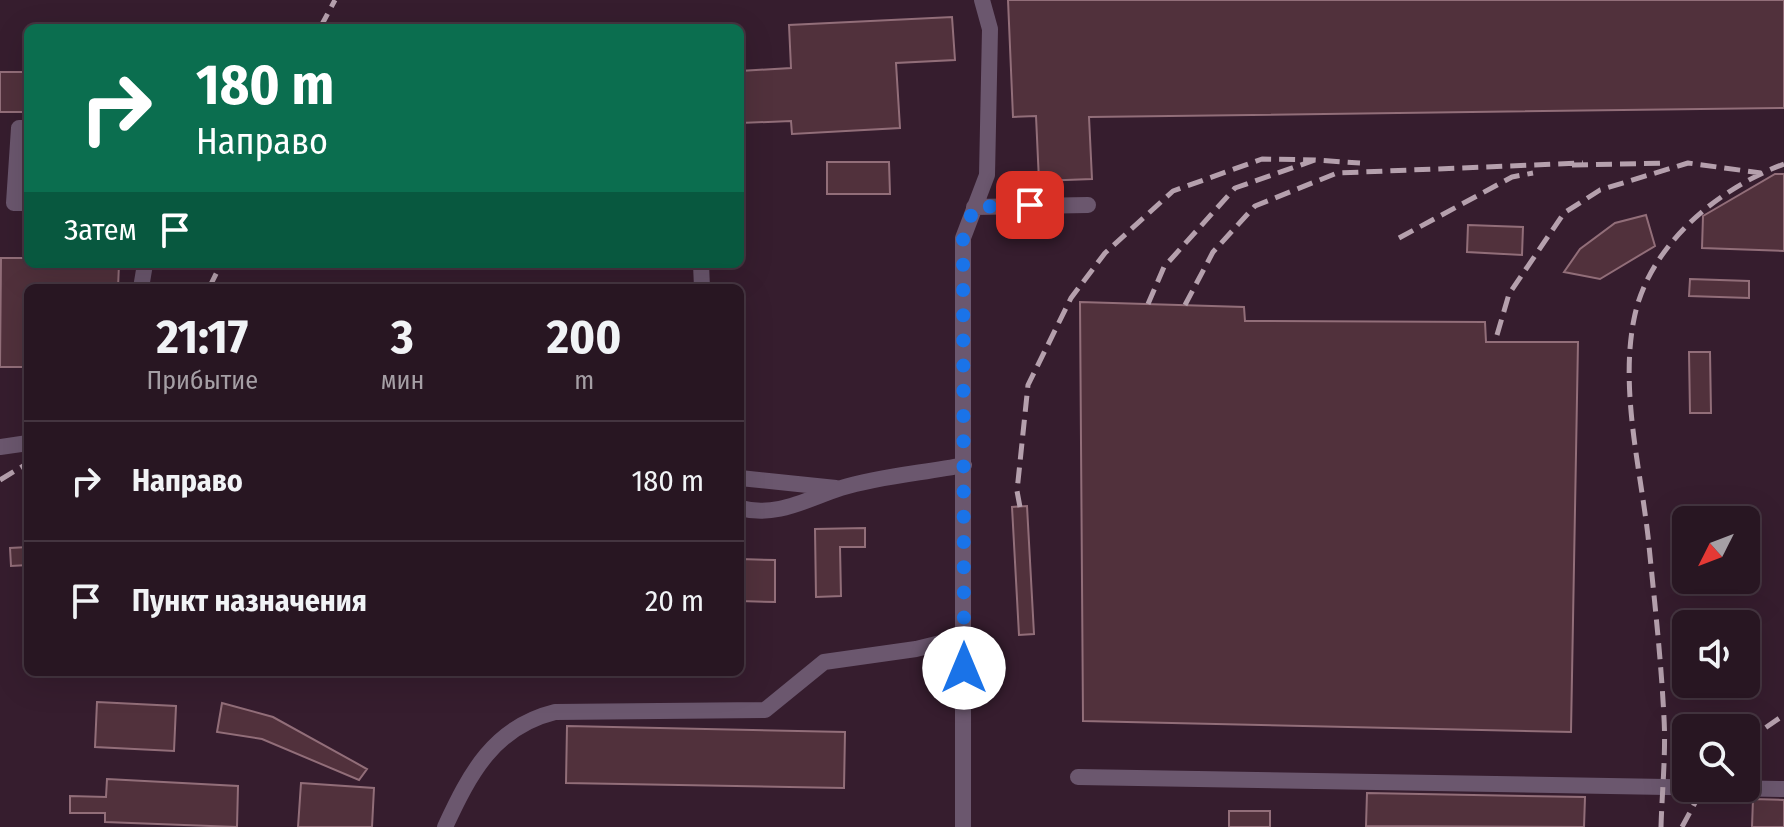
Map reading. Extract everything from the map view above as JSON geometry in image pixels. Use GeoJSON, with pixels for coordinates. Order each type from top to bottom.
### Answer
{"type":"FeatureCollection","features":[{"type":"Feature","properties":{"kind":"street"},"geometry":{"type":"LineString","coordinates":[[963,827],[963,238],[987,175],[990,29],[982,0]]}},
{"type":"Feature","properties":{"kind":"street"},"geometry":{"type":"LineString","coordinates":[[24,128],[19,128],[14,203],[24,203]]}},
{"type":"Feature","properties":{"kind":"street"},"geometry":{"type":"LineString","coordinates":[[974,207],[1088,205]]}},
{"type":"Feature","properties":{"kind":"street"},"geometry":{"type":"LineString","coordinates":[[0,447],[24,444]]}},
{"type":"Feature","properties":{"kind":"street"},"geometry":{"type":"LineString","coordinates":[[744,509],[758,513],[791,506],[841,488],[964,465]]}},
{"type":"Feature","properties":{"kind":"street"},"geometry":{"type":"LineString","coordinates":[[744,478],[841,488]]}},
{"type":"Feature","properties":{"kind":"street"},"geometry":{"type":"LineString","coordinates":[[445,827],[464,786],[490,748],[527,719],[555,712],[765,710],[824,662],[916,649],[965,637]]}},
{"type":"Feature","properties":{"kind":"street"},"geometry":{"type":"LineString","coordinates":[[1078,777],[1784,789]]}},
{"type":"Feature","properties":{"kind":"building"},"geometry":{"type":"Polygon","coordinates":[[[1008,0],[1784,0],[1784,108],[1089,117],[1092,179],[1039,181],[1036,116],[1013,117],[1008,0]]]}},
{"type":"Feature","properties":{"kind":"building"},"geometry":{"type":"Polygon","coordinates":[[[952,17],[955,60],[896,63],[900,128],[792,134],[791,121],[744,123],[744,71],[791,68],[789,25],[952,17]]]}},
{"type":"Feature","properties":{"kind":"building"},"geometry":{"type":"Polygon","coordinates":[[[0,72],[24,72],[24,112],[0,112],[0,72]]]}},
{"type":"Feature","properties":{"kind":"building"},"geometry":{"type":"Polygon","coordinates":[[[827,162],[889,162],[890,194],[827,194],[827,162]]]}},
{"type":"Feature","properties":{"kind":"building"},"geometry":{"type":"Polygon","coordinates":[[[1775,174],[1784,174],[1784,251],[1702,248],[1703,216],[1775,174]]]}},
{"type":"Feature","properties":{"kind":"building"},"geometry":{"type":"Polygon","coordinates":[[[1646,215],[1655,246],[1600,279],[1564,272],[1580,249],[1615,223],[1646,215]]]}},
{"type":"Feature","properties":{"kind":"building"},"geometry":{"type":"Polygon","coordinates":[[[1468,225],[1523,227],[1522,255],[1467,252],[1468,225]]]}},
{"type":"Feature","properties":{"kind":"building"},"geometry":{"type":"Polygon","coordinates":[[[1,258],[24,258],[24,268],[119,268],[118,284],[24,284],[24,367],[0,367],[1,258]]]}},
{"type":"Feature","properties":{"kind":"building"},"geometry":{"type":"Polygon","coordinates":[[[1690,279],[1749,281],[1749,298],[1689,296],[1690,279]]]}},
{"type":"Feature","properties":{"kind":"building"},"geometry":{"type":"Polygon","coordinates":[[[1080,302],[1244,307],[1245,321],[1485,322],[1486,342],[1578,342],[1571,732],[1083,721],[1080,302]]]}},
{"type":"Feature","properties":{"kind":"building"},"geometry":{"type":"Polygon","coordinates":[[[1689,352],[1710,352],[1711,413],[1690,413],[1689,352]]]}},
{"type":"Feature","properties":{"kind":"building"},"geometry":{"type":"Polygon","coordinates":[[[1027,506],[1034,634],[1019,635],[1012,507],[1027,506]]]}},
{"type":"Feature","properties":{"kind":"building"},"geometry":{"type":"Polygon","coordinates":[[[865,528],[865,547],[840,547],[841,596],[816,597],[815,529],[865,528]]]}},
{"type":"Feature","properties":{"kind":"building"},"geometry":{"type":"Polygon","coordinates":[[[24,547],[24,565],[11,566],[10,548],[24,547]]]}},
{"type":"Feature","properties":{"kind":"building"},"geometry":{"type":"Polygon","coordinates":[[[744,559],[775,560],[775,602],[744,601],[744,559]]]}},
{"type":"Feature","properties":{"kind":"building"},"geometry":{"type":"Polygon","coordinates":[[[97,702],[176,706],[174,751],[95,747],[97,702]]]}},
{"type":"Feature","properties":{"kind":"building"},"geometry":{"type":"Polygon","coordinates":[[[222,703],[273,717],[367,769],[359,780],[262,739],[217,732],[222,703]]]}},
{"type":"Feature","properties":{"kind":"building"},"geometry":{"type":"Polygon","coordinates":[[[567,726],[845,732],[844,788],[566,783],[567,726]]]}},
{"type":"Feature","properties":{"kind":"building"},"geometry":{"type":"Polygon","coordinates":[[[107,779],[238,786],[237,827],[105,822],[105,813],[70,813],[70,796],[106,797],[107,779]]]}},
{"type":"Feature","properties":{"kind":"building"},"geometry":{"type":"Polygon","coordinates":[[[301,783],[374,788],[372,827],[298,827],[301,783]]]}},
{"type":"Feature","properties":{"kind":"building"},"geometry":{"type":"Polygon","coordinates":[[[1367,793],[1585,797],[1584,827],[1366,826],[1367,793]]]}},
{"type":"Feature","properties":{"kind":"building"},"geometry":{"type":"Polygon","coordinates":[[[1784,800],[1784,827],[1752,827],[1753,802],[1784,800]]]}},
{"type":"Feature","properties":{"kind":"building"},"geometry":{"type":"Polygon","coordinates":[[[1229,811],[1270,811],[1270,827],[1229,827],[1229,811]]]}},
{"type":"Feature","properties":{"kind":"railway"},"geometry":{"type":"LineString","coordinates":[[322,24],[335,0]]}},
{"type":"Feature","properties":{"kind":"railway"},"geometry":{"type":"LineString","coordinates":[[1020,507],[1017,491],[1028,385],[1071,298],[1105,253],[1173,191],[1262,159],[1315,160]]}},
{"type":"Feature","properties":{"kind":"railway"},"geometry":{"type":"LineString","coordinates":[[1148,304],[1164,267],[1235,188],[1315,160],[1360,163]]}},
{"type":"Feature","properties":{"kind":"railway"},"geometry":{"type":"LineString","coordinates":[[1185,305],[1213,252],[1255,206],[1337,173],[1583,163]]}},
{"type":"Feature","properties":{"kind":"railway"},"geometry":{"type":"LineString","coordinates":[[1572,165],[1668,163]]}},
{"type":"Feature","properties":{"kind":"railway"},"geometry":{"type":"LineString","coordinates":[[1497,335],[1509,294],[1564,213],[1600,190],[1688,163],[1761,173]]}},
{"type":"Feature","properties":{"kind":"railway"},"geometry":{"type":"LineString","coordinates":[[1661,827],[1664,718],[1648,536],[1630,400],[1630,346],[1634,319],[1642,292],[1654,268],[1670,244],[1689,224],[1734,188],[1784,164]]}},
{"type":"Feature","properties":{"kind":"railway"},"geometry":{"type":"LineString","coordinates":[[1399,238],[1512,177],[1533,173]]}},
{"type":"Feature","properties":{"kind":"railway"},"geometry":{"type":"LineString","coordinates":[[211,284],[219,268]]}},
{"type":"Feature","properties":{"kind":"railway"},"geometry":{"type":"LineString","coordinates":[[0,480],[24,465]]}},
{"type":"Feature","properties":{"kind":"railway"},"geometry":{"type":"LineString","coordinates":[[1760,731],[1784,715]]}},
{"type":"Feature","properties":{"kind":"railway"},"geometry":{"type":"LineString","coordinates":[[1682,827],[1695,802]]}},
{"type":"Feature","properties":{"kind":"route"},"geometry":{"type":"LineString","coordinates":[[964,668],[963,238],[974,207],[1030,205]]}}]}
